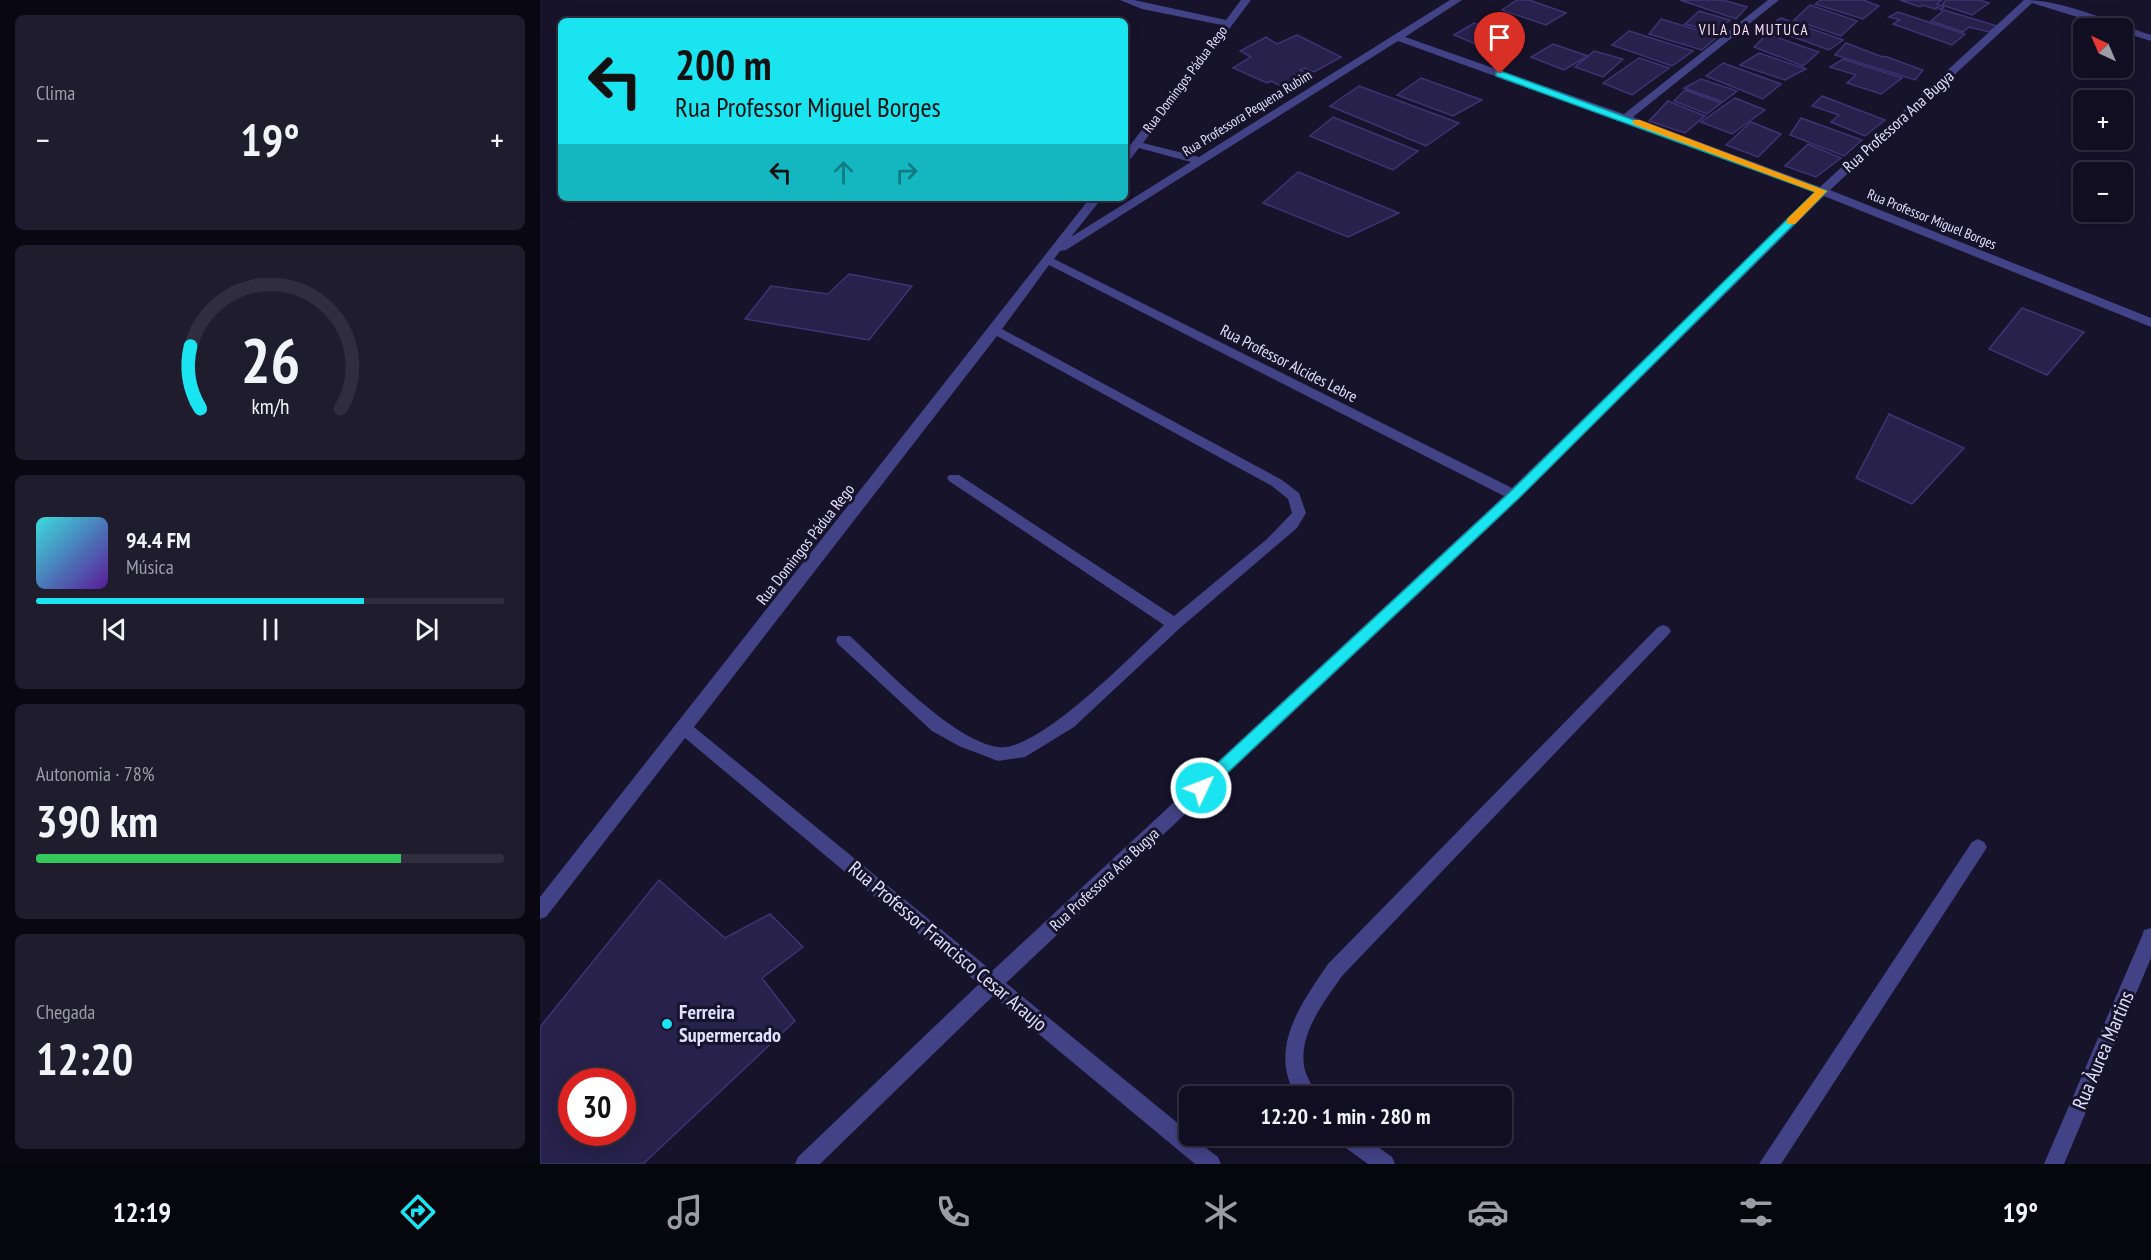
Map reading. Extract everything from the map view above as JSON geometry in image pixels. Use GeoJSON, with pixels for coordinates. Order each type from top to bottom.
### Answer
{"type":"FeatureCollection","features":[{"type":"Feature","properties":{"kind":"street"},"geometry":{"type":"LineString","coordinates":[[1125,0],[1228,23]]}},
{"type":"Feature","properties":{"kind":"street","name":"Rua Domingos Pádua Rego"},"geometry":{"type":"LineString","coordinates":[[1128,155],[1246,0]]}},
{"type":"Feature","properties":{"kind":"street","name":"Rua Professora Pequena Rubim"},"geometry":{"type":"LineString","coordinates":[[1051,257],[1395,37],[1457,0]]}},
{"type":"Feature","properties":{"kind":"street"},"geometry":{"type":"LineString","coordinates":[[1625,118],[1774,0]]}},
{"type":"Feature","properties":{"kind":"street","name":"Rua Professora Ana Bugya"},"geometry":{"type":"LineString","coordinates":[[806,1164],[993,983],[1514,495],[1822,191],[2031,0],[2087,18]]}},
{"type":"Feature","properties":{"kind":"street","name":"Rua Professora Ana Bugya"},"geometry":{"type":"LineString","coordinates":[[2133,32],[2151,38]]}},
{"type":"Feature","properties":{"kind":"street","name":"Rua Professor Miguel Borges"},"geometry":{"type":"LineString","coordinates":[[1395,37],[1625,118],[1822,191],[2151,323]]}},
{"type":"Feature","properties":{"kind":"street"},"geometry":{"type":"LineString","coordinates":[[1137,144],[1200,161]]}},
{"type":"Feature","properties":{"kind":"street","name":"Rua Domingos Pádua Rego"},"geometry":{"type":"LineString","coordinates":[[540,911],[1094,201]]}},
{"type":"Feature","properties":{"kind":"street","name":"Rua Professor Alcides Lebre"},"geometry":{"type":"LineString","coordinates":[[1051,257],[1514,495]]}},
{"type":"Feature","properties":{"kind":"street"},"geometry":{"type":"LineString","coordinates":[[844,640],[938,726],[965,741],[998,754],[1025,750],[1068,722],[1175,624],[1292,524],[1299,513],[1294,497],[1277,483],[995,330]]}},
{"type":"Feature","properties":{"kind":"street"},"geometry":{"type":"LineString","coordinates":[[954,478],[1175,624]]}},
{"type":"Feature","properties":{"kind":"street"},"geometry":{"type":"LineString","coordinates":[[1299,1086],[1293,1051],[1308,1010],[1335,970],[1663,631]]}},
{"type":"Feature","properties":{"kind":"street","name":"Rua Professor Francisco Cesar Araujo"},"geometry":{"type":"LineString","coordinates":[[684,728],[1212,1164]]}},
{"type":"Feature","properties":{"kind":"street"},"geometry":{"type":"LineString","coordinates":[[1769,1164],[1978,847]]}},
{"type":"Feature","properties":{"kind":"street","name":"Rua Àurea Martins"},"geometry":{"type":"LineString","coordinates":[[2054,1164],[2151,936]]}},
{"type":"Feature","properties":{"kind":"street"},"geometry":{"type":"LineString","coordinates":[[1360,1146],[1385,1164]]}},
{"type":"Feature","properties":{"kind":"building"},"geometry":{"type":"Polygon","coordinates":[[[1517,0],[1529,0],[1566,13],[1546,25],[1502,10],[1517,0]]]}},
{"type":"Feature","properties":{"kind":"building"},"geometry":{"type":"Polygon","coordinates":[[[1680,0],[1723,0],[1747,7],[1736,19],[1680,0]]]}},
{"type":"Feature","properties":{"kind":"building"},"geometry":{"type":"Polygon","coordinates":[[[1821,0],[1863,0],[1879,6],[1863,19],[1815,4],[1821,0]]]}},
{"type":"Feature","properties":{"kind":"building"},"geometry":{"type":"Polygon","coordinates":[[[1900,0],[1942,0],[1937,4],[1944,7],[1941,10],[1937,7],[1936,9],[1922,5],[1920,7],[1900,0]]]}},
{"type":"Feature","properties":{"kind":"building"},"geometry":{"type":"Polygon","coordinates":[[[1946,0],[1980,0],[1989,3],[1972,15],[1942,5],[1946,0]]]}},
{"type":"Feature","properties":{"kind":"building"},"geometry":{"type":"Polygon","coordinates":[[[1810,5],[1857,21],[1841,36],[1794,20],[1810,5]]]}},
{"type":"Feature","properties":{"kind":"building"},"geometry":{"type":"Polygon","coordinates":[[[1944,10],[1997,26],[1989,32],[1969,27],[1963,32],[1931,21],[1944,10]]]}},
{"type":"Feature","properties":{"kind":"building"},"geometry":{"type":"Polygon","coordinates":[[[1699,11],[1730,20],[1716,32],[1685,24],[1699,11]]]}},
{"type":"Feature","properties":{"kind":"building"},"geometry":{"type":"Polygon","coordinates":[[[1898,12],[1965,34],[1952,45],[1893,24],[1900,20],[1889,17],[1898,12]]]}},
{"type":"Feature","properties":{"kind":"building"},"geometry":{"type":"Polygon","coordinates":[[[1781,18],[1843,40],[1829,50],[1766,27],[1781,18]]]}},
{"type":"Feature","properties":{"kind":"building"},"geometry":{"type":"Polygon","coordinates":[[[1661,19],[1718,36],[1702,50],[1649,34],[1661,19]]]}},
{"type":"Feature","properties":{"kind":"building"},"geometry":{"type":"Polygon","coordinates":[[[1474,23],[1505,34],[1485,48],[1454,35],[1474,23]]]}},
{"type":"Feature","properties":{"kind":"building"},"geometry":{"type":"Polygon","coordinates":[[[1629,31],[1693,51],[1672,66],[1612,45],[1629,31]]]}},
{"type":"Feature","properties":{"kind":"building"},"geometry":{"type":"Polygon","coordinates":[[[1767,34],[1819,52],[1803,66],[1754,47],[1767,34]]]}},
{"type":"Feature","properties":{"kind":"building"},"geometry":{"type":"Polygon","coordinates":[[[1297,35],[1341,57],[1314,72],[1305,68],[1300,70],[1310,75],[1285,88],[1233,68],[1251,57],[1240,51],[1266,37],[1277,44],[1297,35]]]}},
{"type":"Feature","properties":{"kind":"building"},"geometry":{"type":"Polygon","coordinates":[[[1846,43],[1923,70],[1915,80],[1835,55],[1846,43]]]}},
{"type":"Feature","properties":{"kind":"building"},"geometry":{"type":"Polygon","coordinates":[[[1553,44],[1588,56],[1564,70],[1531,57],[1553,44]]]}},
{"type":"Feature","properties":{"kind":"building"},"geometry":{"type":"Polygon","coordinates":[[[1594,51],[1623,59],[1603,77],[1575,67],[1594,51]]]}},
{"type":"Feature","properties":{"kind":"building"},"geometry":{"type":"Polygon","coordinates":[[[1759,53],[1806,69],[1785,80],[1740,65],[1759,53]]]}},
{"type":"Feature","properties":{"kind":"building"},"geometry":{"type":"Polygon","coordinates":[[[1639,58],[1669,68],[1632,95],[1603,83],[1639,58]]]}},
{"type":"Feature","properties":{"kind":"building"},"geometry":{"type":"Polygon","coordinates":[[[1843,59],[1902,78],[1881,94],[1847,83],[1856,75],[1830,67],[1843,59]]]}},
{"type":"Feature","properties":{"kind":"building"},"geometry":{"type":"Polygon","coordinates":[[[1723,63],[1781,84],[1763,99],[1706,76],[1723,63]]]}},
{"type":"Feature","properties":{"kind":"building"},"geometry":{"type":"Polygon","coordinates":[[[1421,78],[1482,100],[1453,116],[1397,95],[1421,78]]]}},
{"type":"Feature","properties":{"kind":"building"},"geometry":{"type":"Polygon","coordinates":[[[1701,79],[1737,91],[1723,102],[1684,88],[1701,79]]]}},
{"type":"Feature","properties":{"kind":"building"},"geometry":{"type":"Polygon","coordinates":[[[1359,86],[1459,123],[1426,146],[1330,106],[1359,86]]]}},
{"type":"Feature","properties":{"kind":"building"},"geometry":{"type":"Polygon","coordinates":[[[1685,90],[1721,103],[1707,114],[1674,101],[1685,90]]]}},
{"type":"Feature","properties":{"kind":"building"},"geometry":{"type":"Polygon","coordinates":[[[1822,96],[1885,120],[1865,136],[1831,122],[1839,115],[1812,106],[1822,96]]]}},
{"type":"Feature","properties":{"kind":"building"},"geometry":{"type":"Polygon","coordinates":[[[1735,98],[1765,110],[1732,134],[1701,122],[1735,98]]]}},
{"type":"Feature","properties":{"kind":"building"},"geometry":{"type":"Polygon","coordinates":[[[1668,101],[1705,116],[1685,133],[1649,121],[1668,101]]]}},
{"type":"Feature","properties":{"kind":"building"},"geometry":{"type":"Polygon","coordinates":[[[1333,117],[1418,151],[1393,170],[1310,136],[1333,117]]]}},
{"type":"Feature","properties":{"kind":"building"},"geometry":{"type":"Polygon","coordinates":[[[1801,118],[1862,140],[1844,156],[1790,135],[1801,118]]]}},
{"type":"Feature","properties":{"kind":"building"},"geometry":{"type":"Polygon","coordinates":[[[1751,122],[1781,134],[1758,157],[1726,145],[1751,122]]]}},
{"type":"Feature","properties":{"kind":"building"},"geometry":{"type":"Polygon","coordinates":[[[1808,144],[1841,158],[1816,177],[1785,166],[1808,144]]]}},
{"type":"Feature","properties":{"kind":"building"},"geometry":{"type":"Polygon","coordinates":[[[1298,172],[1399,213],[1348,237],[1263,203],[1298,172]]]}},
{"type":"Feature","properties":{"kind":"building"},"geometry":{"type":"Polygon","coordinates":[[[849,274],[912,286],[869,340],[745,319],[771,286],[828,294],[849,274]]]}},
{"type":"Feature","properties":{"kind":"building"},"geometry":{"type":"Polygon","coordinates":[[[2022,308],[2084,332],[2047,375],[1989,349],[2022,308]]]}},
{"type":"Feature","properties":{"kind":"building"},"geometry":{"type":"Polygon","coordinates":[[[1889,414],[1964,448],[1912,504],[1856,478],[1889,414]]]}},
{"type":"Feature","properties":{"kind":"building","name":"Ferreira Supermercado"},"geometry":{"type":"Polygon","coordinates":[[[659,880],[725,938],[770,914],[803,947],[762,978],[795,1021],[643,1164],[540,1164],[540,1027],[659,880]]]}},
{"type":"Feature","properties":{"kind":"slow traffic"},"geometry":{"type":"LineString","coordinates":[[1637,122],[1822,191],[1791,221]]}},
{"type":"Feature","properties":{"kind":"place","name":"Ferreira Supermercado"},"geometry":{"type":"Point","coordinates":[667,1024]}},
{"type":"Feature","properties":{"kind":"district","name":"VILA DA MUTUCA"},"geometry":{"type":"Point","coordinates":[1754,30]}},
{"type":"Feature","properties":{"kind":"route"},"geometry":{"type":"LineString","coordinates":[[1201,788],[1514,495],[1822,191],[1500,74]]}}]}
